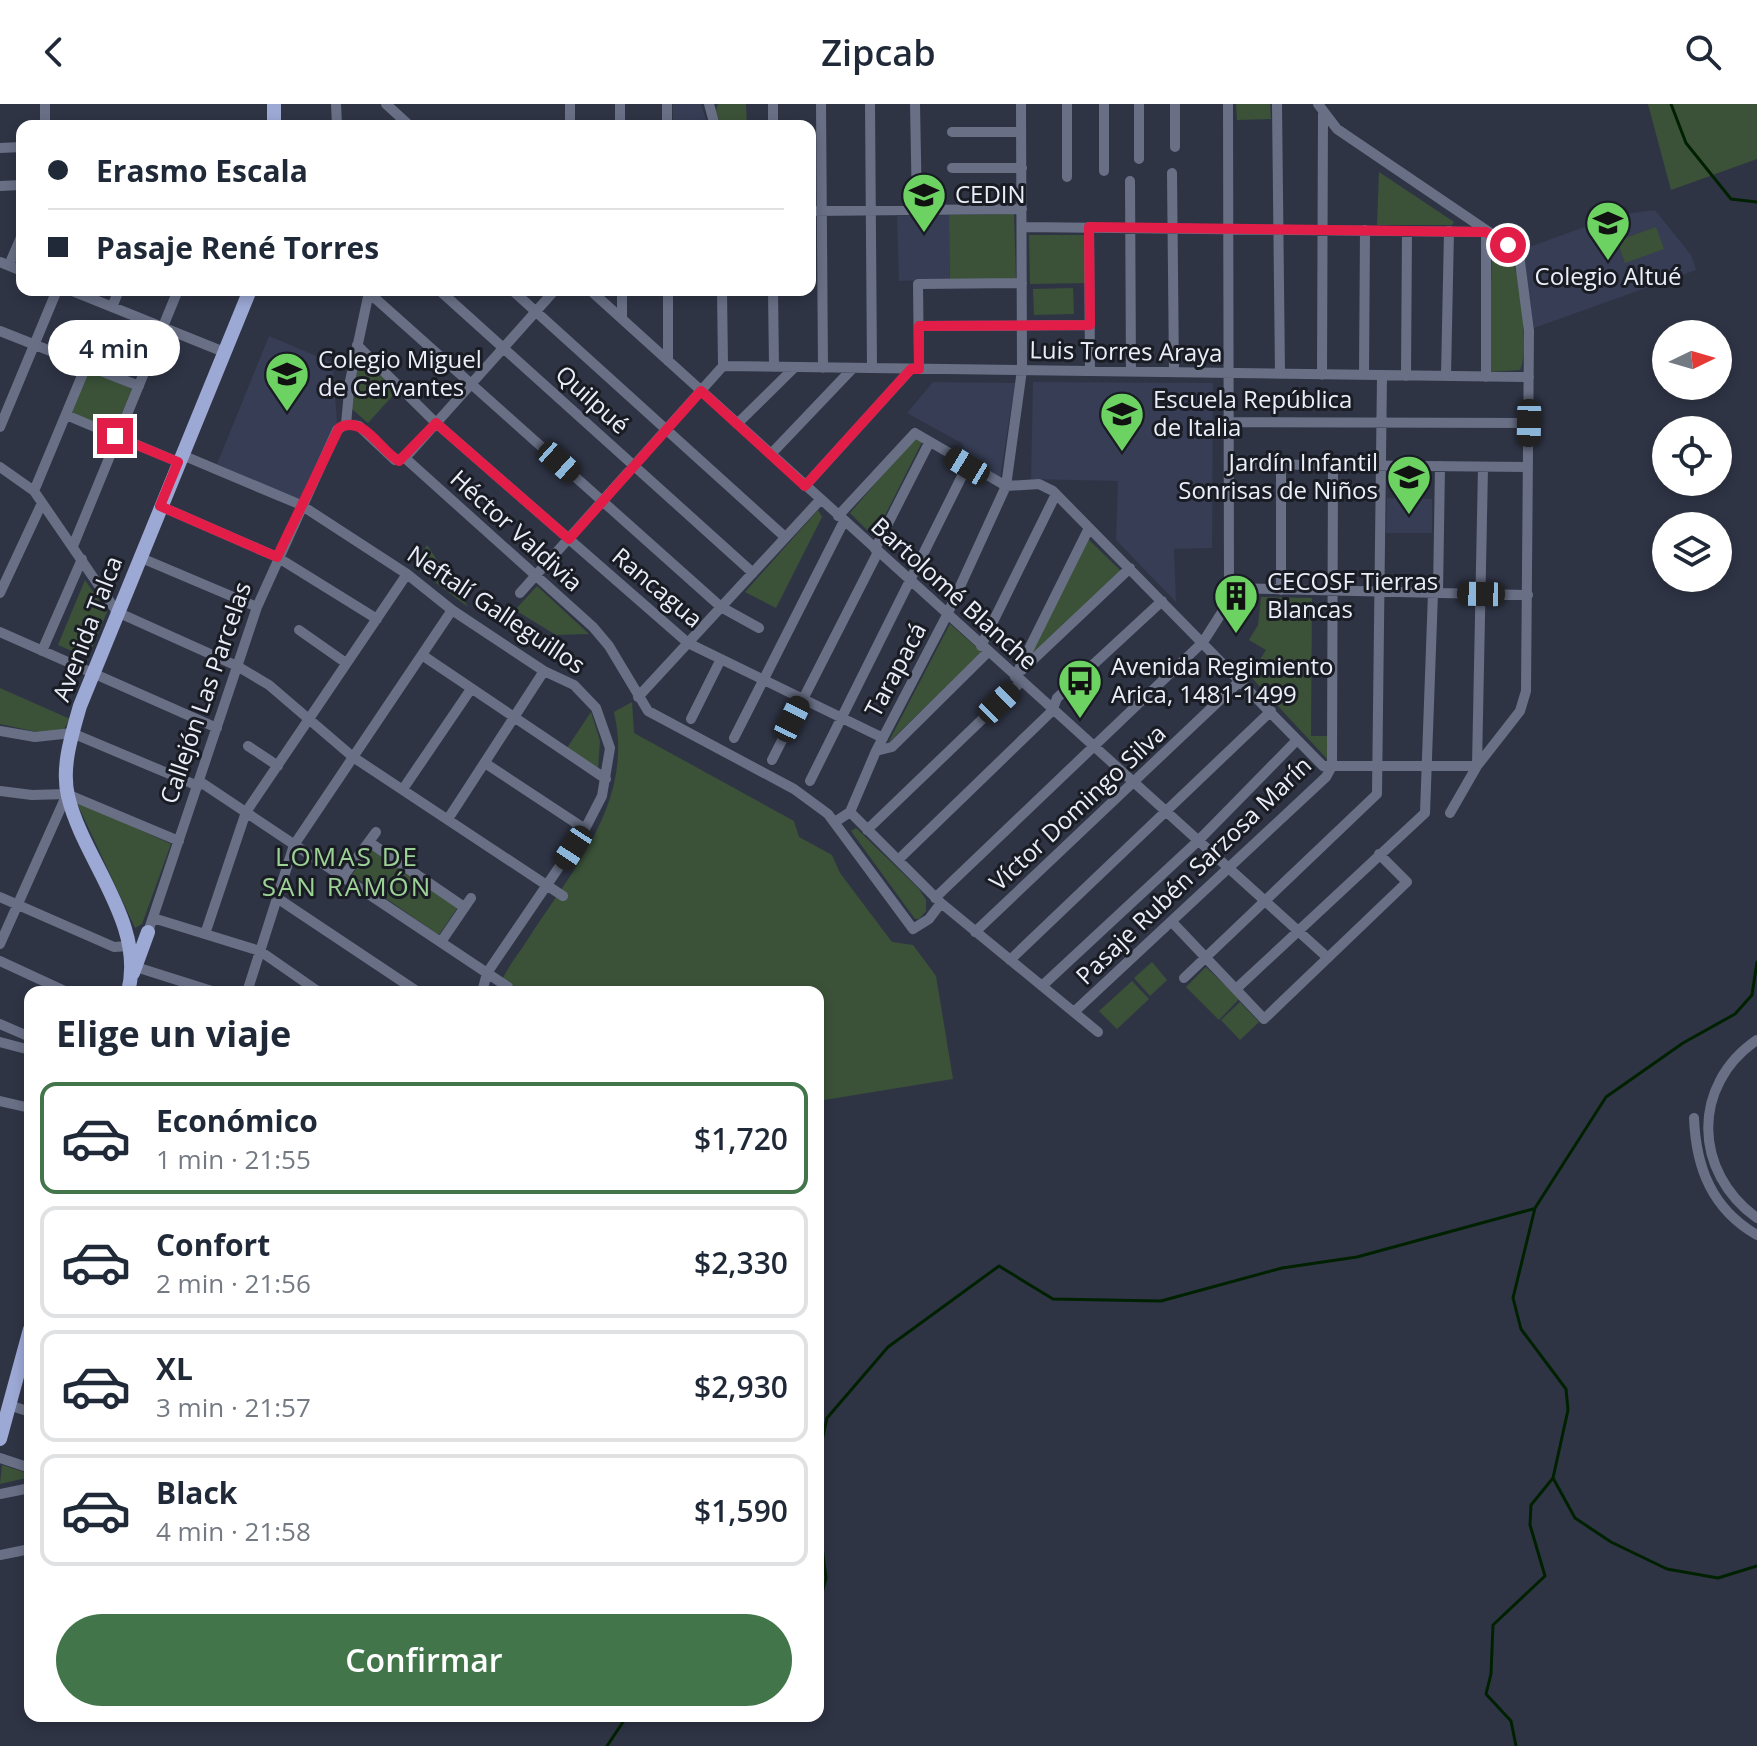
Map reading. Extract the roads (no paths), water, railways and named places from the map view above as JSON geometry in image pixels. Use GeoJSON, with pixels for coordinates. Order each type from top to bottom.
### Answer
{"type":"FeatureCollection","features":[{"type":"Feature","properties":{"kind":"main road","name":"Avenida Talca"},"geometry":{"type":"LineString","coordinates":[[132,978],[128,943],[67,794],[67,763],[72,733],[139,557],[247,296]]}},
{"type":"Feature","properties":{"kind":"main road"},"geometry":{"type":"LineString","coordinates":[[128,943],[140,942],[151,925]]}},
{"type":"Feature","properties":{"kind":"main road"},"geometry":{"type":"LineString","coordinates":[[132,978],[151,925]]}},
{"type":"Feature","properties":{"kind":"main road"},"geometry":{"type":"LineString","coordinates":[[0,1439],[24,1362]]}},
{"type":"Feature","properties":{"kind":"street"},"geometry":{"type":"LineString","coordinates":[[386,104],[403,120]]}},
{"type":"Feature","properties":{"kind":"street"},"geometry":{"type":"LineString","coordinates":[[821,104],[823,368]]}},
{"type":"Feature","properties":{"kind":"street"},"geometry":{"type":"LineString","coordinates":[[870,104],[872,368]]}},
{"type":"Feature","properties":{"kind":"street"},"geometry":{"type":"LineString","coordinates":[[915,104],[917,210]]}},
{"type":"Feature","properties":{"kind":"street","name":"Tarapacá"},"geometry":{"type":"LineString","coordinates":[[850,812],[876,751],[947,615],[1006,486],[1022,370],[1021,104]]}},
{"type":"Feature","properties":{"kind":"street"},"geometry":{"type":"LineString","coordinates":[[1067,104],[1067,177]]}},
{"type":"Feature","properties":{"kind":"street"},"geometry":{"type":"LineString","coordinates":[[1104,104],[1104,171]]}},
{"type":"Feature","properties":{"kind":"street"},"geometry":{"type":"LineString","coordinates":[[1139,104],[1139,159]]}},
{"type":"Feature","properties":{"kind":"street"},"geometry":{"type":"LineString","coordinates":[[1175,104],[1175,147]]}},
{"type":"Feature","properties":{"kind":"street"},"geometry":{"type":"LineString","coordinates":[[938,900],[1203,642],[1226,606],[1229,588],[1230,422],[1228,104]]}},
{"type":"Feature","properties":{"kind":"street"},"geometry":{"type":"LineString","coordinates":[[1277,104],[1280,374]]}},
{"type":"Feature","properties":{"kind":"street"},"geometry":{"type":"LineString","coordinates":[[1320,108],[1322,375]]}},
{"type":"Feature","properties":{"kind":"street"},"geometry":{"type":"LineString","coordinates":[[1320,108],[1345,135],[1512,248],[1520,262],[1529,331],[1525,699],[1516,717],[1477,766],[1450,813]]}},
{"type":"Feature","properties":{"kind":"street"},"geometry":{"type":"LineString","coordinates":[[952,132],[1021,132]]}},
{"type":"Feature","properties":{"kind":"street"},"geometry":{"type":"LineString","coordinates":[[952,168],[1022,168]]}},
{"type":"Feature","properties":{"kind":"street"},"geometry":{"type":"LineString","coordinates":[[1172,173],[1174,372]]}},
{"type":"Feature","properties":{"kind":"street"},"geometry":{"type":"LineString","coordinates":[[1130,181],[1131,372]]}},
{"type":"Feature","properties":{"kind":"street"},"geometry":{"type":"LineString","coordinates":[[816,210],[1022,209]]}},
{"type":"Feature","properties":{"kind":"street"},"geometry":{"type":"LineString","coordinates":[[1022,227],[1486,232]]}},
{"type":"Feature","properties":{"kind":"street"},"geometry":{"type":"LineString","coordinates":[[1089,227],[1090,371]]}},
{"type":"Feature","properties":{"kind":"street"},"geometry":{"type":"LineString","coordinates":[[1364,375],[1365,230]]}},
{"type":"Feature","properties":{"kind":"street"},"geometry":{"type":"LineString","coordinates":[[1406,376],[1407,231]]}},
{"type":"Feature","properties":{"kind":"street"},"geometry":{"type":"LineString","coordinates":[[1446,376],[1449,231]]}},
{"type":"Feature","properties":{"kind":"street"},"geometry":{"type":"LineString","coordinates":[[1486,232],[1486,377]]}},
{"type":"Feature","properties":{"kind":"street"},"geometry":{"type":"LineString","coordinates":[[4,263],[16,244]]}},
{"type":"Feature","properties":{"kind":"street"},"geometry":{"type":"LineString","coordinates":[[805,486],[915,369],[919,326],[918,284],[1022,283]]}},
{"type":"Feature","properties":{"kind":"street"},"geometry":{"type":"LineString","coordinates":[[0,427],[55,296]]}},
{"type":"Feature","properties":{"kind":"street"},"geometry":{"type":"LineString","coordinates":[[85,296],[224,352]]}},
{"type":"Feature","properties":{"kind":"street"},"geometry":{"type":"LineString","coordinates":[[112,307],[117,296]]}},
{"type":"Feature","properties":{"kind":"street"},"geometry":{"type":"LineString","coordinates":[[73,546],[176,296]]}},
{"type":"Feature","properties":{"kind":"street","name":"Callejón Las Parcelas"},"geometry":{"type":"LineString","coordinates":[[151,925],[257,607],[337,430],[346,424],[366,296]]}},
{"type":"Feature","properties":{"kind":"street"},"geometry":{"type":"LineString","coordinates":[[373,296],[721,607],[759,628]]}},
{"type":"Feature","properties":{"kind":"street","name":"Quilpué"},"geometry":{"type":"LineString","coordinates":[[446,296],[753,573]]}},
{"type":"Feature","properties":{"kind":"street"},"geometry":{"type":"LineString","coordinates":[[519,296],[785,537]]}},
{"type":"Feature","properties":{"kind":"street"},"geometry":{"type":"LineString","coordinates":[[405,458],[550,296]]}},
{"type":"Feature","properties":{"kind":"street","name":"Bartolomé Blanche"},"geometry":{"type":"LineString","coordinates":[[597,296],[1328,958]]}},
{"type":"Feature","properties":{"kind":"street"},"geometry":{"type":"LineString","coordinates":[[622,296],[622,319]]}},
{"type":"Feature","properties":{"kind":"street"},"geometry":{"type":"LineString","coordinates":[[668,296],[668,361]]}},
{"type":"Feature","properties":{"kind":"street"},"geometry":{"type":"LineString","coordinates":[[520,593],[723,366],[722,296]]}},
{"type":"Feature","properties":{"kind":"street"},"geometry":{"type":"LineString","coordinates":[[773,296],[774,367]]}},
{"type":"Feature","properties":{"kind":"street"},"geometry":{"type":"LineString","coordinates":[[919,326],[1090,325]]}},
{"type":"Feature","properties":{"kind":"street"},"geometry":{"type":"LineString","coordinates":[[0,331],[139,386]]}},
{"type":"Feature","properties":{"kind":"street","name":"Rancagua"},"geometry":{"type":"LineString","coordinates":[[357,345],[436,423],[688,643],[883,738]]}},
{"type":"Feature","properties":{"kind":"street"},"geometry":{"type":"LineString","coordinates":[[34,491],[86,366]]}},
{"type":"Feature","properties":{"kind":"street","name":"Luis Torres Araya"},"geometry":{"type":"LineString","coordinates":[[723,366],[1529,377]]}},
{"type":"Feature","properties":{"kind":"street"},"geometry":{"type":"LineString","coordinates":[[737,424],[795,367]]}},
{"type":"Feature","properties":{"kind":"street"},"geometry":{"type":"LineString","coordinates":[[771,454],[853,368]]}},
{"type":"Feature","properties":{"kind":"street"},"geometry":{"type":"LineString","coordinates":[[1184,978],[1377,794],[1382,375]]}},
{"type":"Feature","properties":{"kind":"street","name":"Neftalí Galleguillos"},"geometry":{"type":"LineString","coordinates":[[66,415],[301,505],[407,574],[452,610],[544,671],[574,685],[602,717],[610,748],[602,796],[549,885],[487,973],[484,986]]}},
{"type":"Feature","properties":{"kind":"street"},"geometry":{"type":"LineString","coordinates":[[1230,422],[1529,423]]}},
{"type":"Feature","properties":{"kind":"street","name":"Héctor Valdivia"},"geometry":{"type":"LineString","coordinates":[[346,424],[359,426],[395,460],[405,458],[601,636],[648,711],[804,795],[835,822],[913,929],[929,919],[938,900]]}},
{"type":"Feature","properties":{"kind":"street"},"geometry":{"type":"LineString","coordinates":[[734,738],[841,519],[915,433],[1006,486],[1039,484],[1056,494],[1323,766],[1477,766]]}},
{"type":"Feature","properties":{"kind":"street"},"geometry":{"type":"LineString","coordinates":[[772,760],[929,443]]}},
{"type":"Feature","properties":{"kind":"street"},"geometry":{"type":"LineString","coordinates":[[1229,464],[1528,467]]}},
{"type":"Feature","properties":{"kind":"street"},"geometry":{"type":"LineString","coordinates":[[1281,465],[1281,590]]}},
{"type":"Feature","properties":{"kind":"street","name":"Pasaje Rubén Sarzosa Marín"},"geometry":{"type":"LineString","coordinates":[[1074,1012],[1326,777],[1332,766],[1333,465]]}},
{"type":"Feature","properties":{"kind":"street"},"geometry":{"type":"LineString","coordinates":[[810,781],[967,466]]}},
{"type":"Feature","properties":{"kind":"street"},"geometry":{"type":"LineString","coordinates":[[1236,989],[1425,813],[1440,466]]}},
{"type":"Feature","properties":{"kind":"street"},"geometry":{"type":"LineString","coordinates":[[0,467],[34,491],[117,612],[237,666],[269,685],[310,716],[353,757],[563,896]]}},
{"type":"Feature","properties":{"kind":"street"},"geometry":{"type":"LineString","coordinates":[[1477,766],[1483,467]]}},
{"type":"Feature","properties":{"kind":"street"},"geometry":{"type":"LineString","coordinates":[[876,751],[892,747],[984,649],[1056,494]]}},
{"type":"Feature","properties":{"kind":"street"},"geometry":{"type":"LineString","coordinates":[[638,697],[820,500]]}},
{"type":"Feature","properties":{"kind":"street"},"geometry":{"type":"LineString","coordinates":[[0,593],[5,571],[42,503]]}},
{"type":"Feature","properties":{"kind":"street"},"geometry":{"type":"LineString","coordinates":[[160,506],[277,557],[377,619]]}},
{"type":"Feature","properties":{"kind":"street"},"geometry":{"type":"LineString","coordinates":[[1018,679],[1089,528]]}},
{"type":"Feature","properties":{"kind":"street"},"geometry":{"type":"LineString","coordinates":[[139,557],[257,607]]}},
{"type":"Feature","properties":{"kind":"street"},"geometry":{"type":"LineString","coordinates":[[42,651],[82,559]]}},
{"type":"Feature","properties":{"kind":"street"},"geometry":{"type":"LineString","coordinates":[[867,830],[1130,568]]}},
{"type":"Feature","properties":{"kind":"street"},"geometry":{"type":"LineString","coordinates":[[205,934],[246,812],[407,574]]}},
{"type":"Feature","properties":{"kind":"street"},"geometry":{"type":"LineString","coordinates":[[1229,588],[1528,595]]}},
{"type":"Feature","properties":{"kind":"street"},"geometry":{"type":"LineString","coordinates":[[898,860],[1052,711],[1057,698],[1162,601]]}},
{"type":"Feature","properties":{"kind":"street"},"geometry":{"type":"LineString","coordinates":[[249,986],[294,845],[452,610]]}},
{"type":"Feature","properties":{"kind":"street"},"geometry":{"type":"LineString","coordinates":[[299,630],[346,663]]}},
{"type":"Feature","properties":{"kind":"street"},"geometry":{"type":"LineString","coordinates":[[0,632],[217,728]]}},
{"type":"Feature","properties":{"kind":"street"},"geometry":{"type":"LineString","coordinates":[[422,655],[606,779]]}},
{"type":"Feature","properties":{"kind":"street"},"geometry":{"type":"LineString","coordinates":[[691,719],[721,659]]}},
{"type":"Feature","properties":{"kind":"street"},"geometry":{"type":"LineString","coordinates":[[448,819],[544,671]]}},
{"type":"Feature","properties":{"kind":"street","name":"Víctor Domingo Silva"},"geometry":{"type":"LineString","coordinates":[[975,932],[1134,785],[1241,680]]}},
{"type":"Feature","properties":{"kind":"street"},"geometry":{"type":"LineString","coordinates":[[403,789],[471,689]]}},
{"type":"Feature","properties":{"kind":"street"},"geometry":{"type":"LineString","coordinates":[[1010,960],[1271,711]]}},
{"type":"Feature","properties":{"kind":"street"},"geometry":{"type":"LineString","coordinates":[[0,731],[35,737],[72,733],[198,784],[246,812],[506,986]]}},
{"type":"Feature","properties":{"kind":"street"},"geometry":{"type":"LineString","coordinates":[[1042,986],[1198,841],[1297,740]]}},
{"type":"Feature","properties":{"kind":"street"},"geometry":{"type":"LineString","coordinates":[[248,746],[278,766]]}},
{"type":"Feature","properties":{"kind":"street"},"geometry":{"type":"LineString","coordinates":[[485,763],[585,829]]}},
{"type":"Feature","properties":{"kind":"street"},"geometry":{"type":"LineString","coordinates":[[1,794],[67,794],[179,841]]}},
{"type":"Feature","properties":{"kind":"street"},"geometry":{"type":"LineString","coordinates":[[0,944],[67,794]]}},
{"type":"Feature","properties":{"kind":"street"},"geometry":{"type":"LineString","coordinates":[[835,822],[850,812],[938,900],[1098,1032]]}},
{"type":"Feature","properties":{"kind":"street"},"geometry":{"type":"LineString","coordinates":[[343,877],[372,837],[468,903],[441,942]]}},
{"type":"Feature","properties":{"kind":"street"},"geometry":{"type":"LineString","coordinates":[[1172,922],[1264,1019],[1407,882],[1379,854]]}},
{"type":"Feature","properties":{"kind":"street"},"geometry":{"type":"LineString","coordinates":[[0,897],[114,947],[128,943]]}},
{"type":"Feature","properties":{"kind":"street"},"geometry":{"type":"LineString","coordinates":[[277,898],[409,986]]}},
{"type":"Feature","properties":{"kind":"street"},"geometry":{"type":"LineString","coordinates":[[151,925],[205,934],[260,951],[307,986]]}},
{"type":"Feature","properties":{"kind":"street"},"geometry":{"type":"LineString","coordinates":[[0,961],[54,986]]}},
{"type":"Feature","properties":{"kind":"street"},"geometry":{"type":"LineString","coordinates":[[132,978],[179,986]]}},
{"type":"Feature","properties":{"kind":"street"},"geometry":{"type":"LineString","coordinates":[[0,1024],[24,1034]]}},
{"type":"Feature","properties":{"kind":"street"},"geometry":{"type":"LineString","coordinates":[[1694,1118],[1699,1165],[1712,1194],[1753,1233],[1757,1218],[1725,1187],[1713,1165],[1707,1136],[1711,1102],[1719,1080],[1732,1060],[1757,1040]]}},
{"type":"Feature","properties":{"kind":"street"},"geometry":{"type":"LineString","coordinates":[[0,1042],[24,1048]]}},
{"type":"Feature","properties":{"kind":"street"},"geometry":{"type":"LineString","coordinates":[[0,1101],[24,1107]]}},
{"type":"Feature","properties":{"kind":"street"},"geometry":{"type":"LineString","coordinates":[[1695,1137],[1707,1136]]}},
{"type":"Feature","properties":{"kind":"street"},"geometry":{"type":"LineString","coordinates":[[9,1405],[24,1410]]}},
{"type":"Feature","properties":{"kind":"street"},"geometry":{"type":"LineString","coordinates":[[0,1458],[24,1466]]}},
{"type":"Feature","properties":{"kind":"street"},"geometry":{"type":"LineString","coordinates":[[0,1494],[24,1489]]}},
{"type":"Feature","properties":{"kind":"street"},"geometry":{"type":"LineString","coordinates":[[0,1555],[24,1550]]}},
{"type":"Feature","properties":{"kind":"waterway"},"geometry":{"type":"LineString","coordinates":[[1671,104],[1686,143],[1731,199],[1757,202]]}},
{"type":"Feature","properties":{"kind":"waterway"},"geometry":{"type":"LineString","coordinates":[[1516,1746],[1511,1721],[1486,1694],[1491,1674],[1493,1625],[1545,1576],[1530,1525],[1531,1505],[1553,1478],[1568,1410],[1566,1389],[1521,1329],[1513,1298],[1535,1208],[1606,1097],[1683,1043],[1735,1014],[1752,995],[1757,962]]}},
{"type":"Feature","properties":{"kind":"waterway"},"geometry":{"type":"LineString","coordinates":[[824,1432],[827,1418],[888,1347],[999,1266],[1053,1299],[1161,1301],[1282,1268],[1357,1257],[1533,1209]]}},
{"type":"Feature","properties":{"kind":"waterway"},"geometry":{"type":"LineString","coordinates":[[1553,1478],[1575,1518],[1611,1542],[1667,1569],[1718,1578],[1757,1566]]}},
{"type":"Feature","properties":{"kind":"waterway"},"geometry":{"type":"LineString","coordinates":[[824,1562],[824,1586]]}},
{"type":"Feature","properties":{"kind":"waterway"},"geometry":{"type":"LineString","coordinates":[[607,1746],[623,1722]]}},
{"type":"Feature","properties":{"kind":"place","name":"CEDIN"},"geometry":{"type":"Point","coordinates":[924,234]}},
{"type":"Feature","properties":{"kind":"place","name":"Colegio Altué"},"geometry":{"type":"Point","coordinates":[1608,262]}},
{"type":"Feature","properties":{"kind":"place","name":"Colegio Miguel de Cervantes"},"geometry":{"type":"Point","coordinates":[287,413]}},
{"type":"Feature","properties":{"kind":"place","name":"Escuela República de Italia"},"geometry":{"type":"Point","coordinates":[1122,453]}},
{"type":"Feature","properties":{"kind":"place","name":"Jardín Infantil Sonrisas de Niños"},"geometry":{"type":"Point","coordinates":[1409,516]}},
{"type":"Feature","properties":{"kind":"place","name":"CECOSF Tierras Blancas"},"geometry":{"type":"Point","coordinates":[1236,635]}},
{"type":"Feature","properties":{"kind":"place","name":"Avenida Regimiento Arica, 1481-1499"},"geometry":{"type":"Point","coordinates":[1080,720]}},
{"type":"Feature","properties":{"kind":"district","name":"LOMAS DE SAN RAMÓN"},"geometry":{"type":"Point","coordinates":[347,872]}}]}
